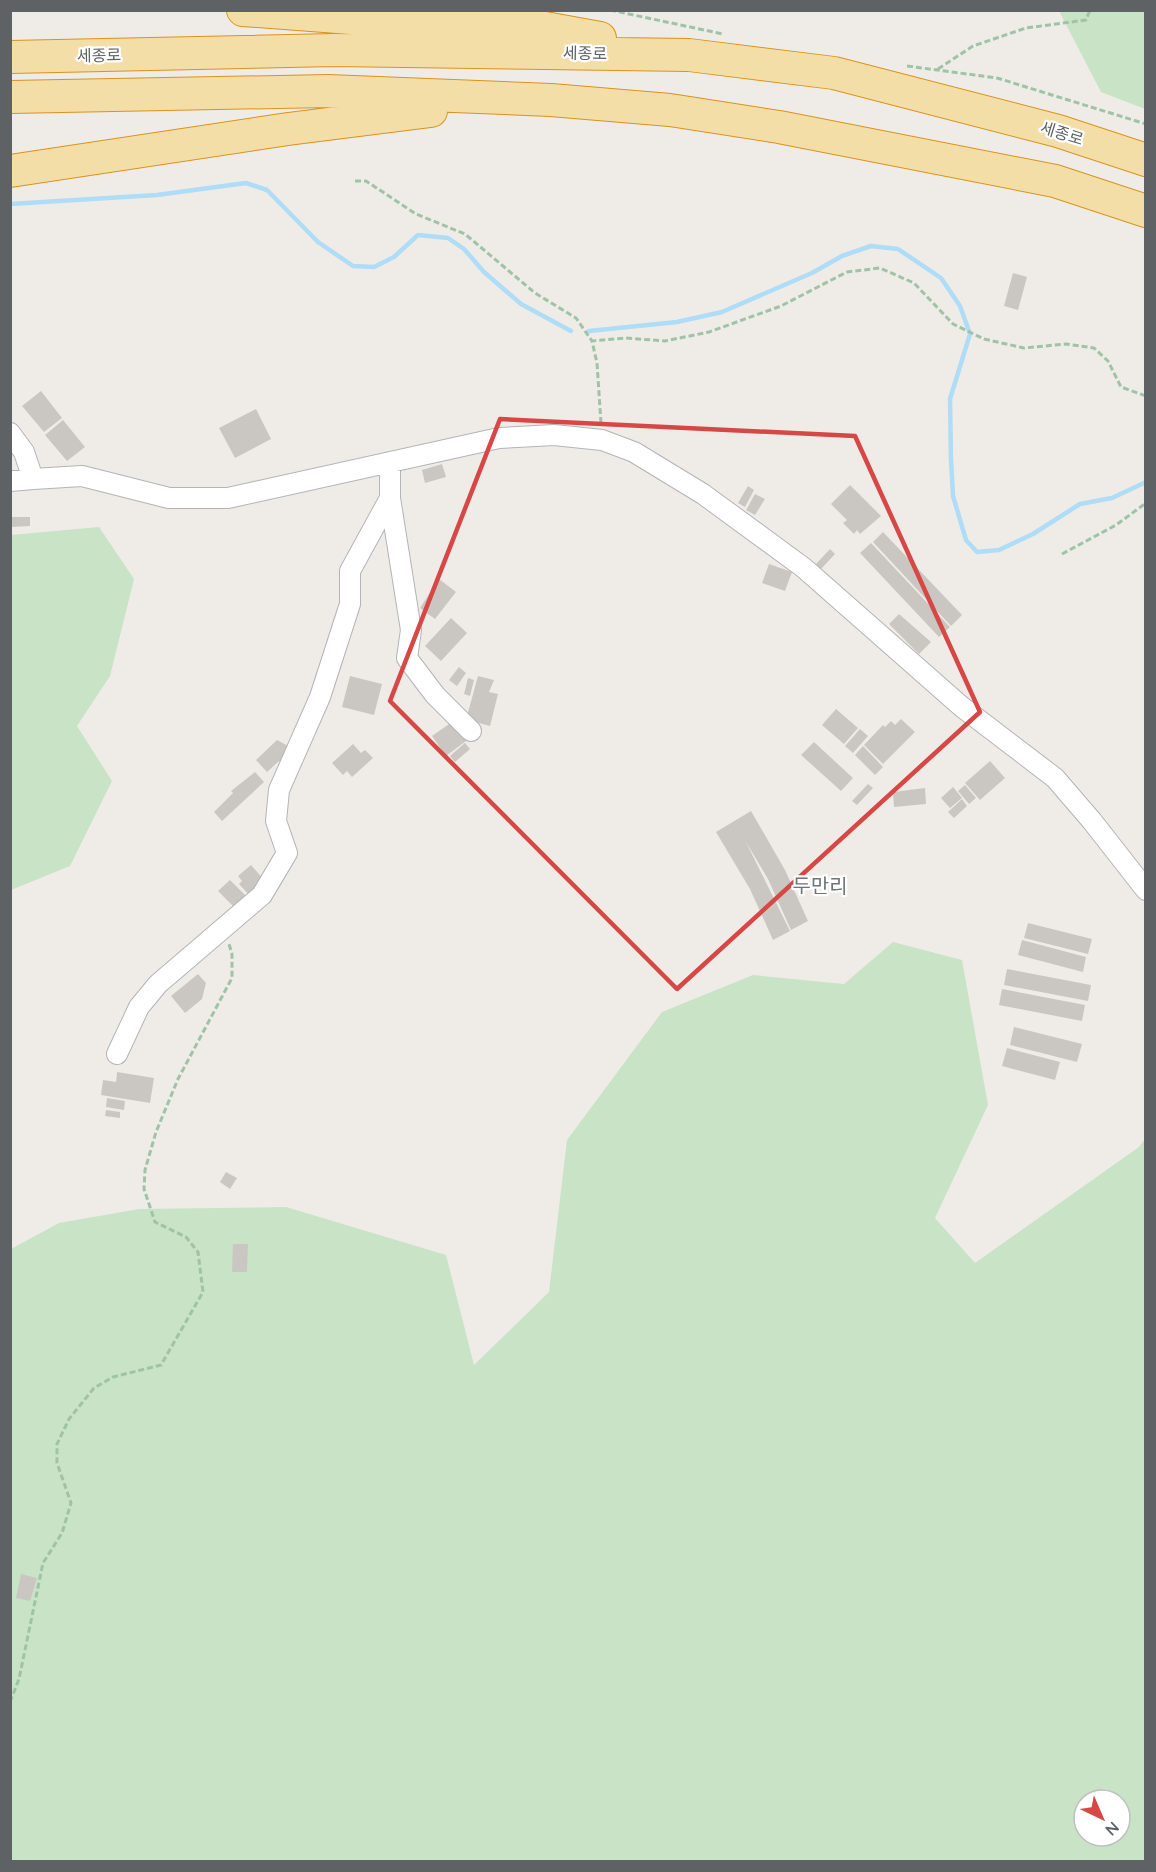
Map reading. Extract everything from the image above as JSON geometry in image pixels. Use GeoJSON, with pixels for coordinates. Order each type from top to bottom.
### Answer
{"type":"FeatureCollection","features":[{"type":"Feature","properties":{"kind":"highway"},"geometry":{"type":"LineString","coordinates":[[243,10],[377,21],[534,26],[689,54]]}},
{"type":"Feature","properties":{"kind":"highway","name":"세종로"},"geometry":{"type":"LineString","coordinates":[[10,57],[334,50],[689,54],[834,73],[1058,131],[1146,160]]}},
{"type":"Feature","properties":{"kind":"highway"},"geometry":{"type":"LineString","coordinates":[[10,97],[328,91],[551,100],[670,110],[779,127],[1055,181],[1146,211]]}},
{"type":"Feature","properties":{"kind":"highway"},"geometry":{"type":"LineString","coordinates":[[10,171],[288,129],[444,109],[551,100]]}},
{"type":"Feature","properties":{"kind":"street"},"geometry":{"type":"LineString","coordinates":[[10,434],[24,452],[33,479]]}},
{"type":"Feature","properties":{"kind":"street"},"geometry":{"type":"LineString","coordinates":[[10,481],[82,476],[169,498],[225,498],[500,438],[554,435],[602,440],[634,452],[703,494],[804,568],[962,707],[1054,778],[1092,821],[1146,890]]}},
{"type":"Feature","properties":{"kind":"street"},"geometry":{"type":"LineString","coordinates":[[390,462],[390,498],[411,630],[407,658],[435,695],[471,731]]}},
{"type":"Feature","properties":{"kind":"street"},"geometry":{"type":"LineString","coordinates":[[117,1054],[139,1007],[158,984],[262,895],[287,853],[276,821],[279,790],[320,697],[350,604],[350,572],[390,498]]}},
{"type":"Feature","properties":{"kind":"path"},"geometry":{"type":"LineString","coordinates":[[937,70],[973,46],[1026,28],[1086,20],[1090,10]]}},
{"type":"Feature","properties":{"kind":"path"},"geometry":{"type":"LineString","coordinates":[[355,181],[366,181],[416,214],[465,234],[535,293],[576,318],[592,341],[597,363],[602,440]]}},
{"type":"Feature","properties":{"kind":"path"},"geometry":{"type":"LineString","coordinates":[[592,341],[626,338],[665,341],[709,332],[780,306],[847,272],[880,268],[914,283],[959,329],[984,339],[1024,348],[1066,344],[1094,348],[1108,361],[1122,387],[1146,396]]}},
{"type":"Feature","properties":{"kind":"path"},"geometry":{"type":"LineString","coordinates":[[1062,554],[1116,525],[1146,503]]}},
{"type":"Feature","properties":{"kind":"path"},"geometry":{"type":"LineString","coordinates":[[10,1702],[22,1669],[43,1563],[62,1533],[71,1503],[57,1463],[57,1444],[69,1419],[94,1388],[113,1377],[161,1365],[203,1292],[198,1252],[186,1237],[155,1222],[144,1189],[145,1170],[156,1132],[178,1079],[232,978],[232,954],[224,928]]}},
{"type":"Feature","properties":{"kind":"highlighted area"},"geometry":{"type":"Polygon","coordinates":[[[500,419],[855,436],[980,712],[677,989],[390,701],[500,419]]]}},
{"type":"Feature","properties":{"kind":"green space"},"geometry":{"type":"Polygon","coordinates":[[[1059,11],[1145,11],[1145,109],[1101,92],[1059,11]]]}},
{"type":"Feature","properties":{"kind":"green space"},"geometry":{"type":"Polygon","coordinates":[[[99,527],[134,579],[110,676],[77,726],[112,781],[70,866],[11,890],[11,535],[99,527]]]}},
{"type":"Feature","properties":{"kind":"green space"},"geometry":{"type":"Polygon","coordinates":[[[893,942],[962,960],[988,1105],[935,1218],[975,1263],[1139,1147],[1145,1139],[1145,1861],[11,1862],[11,1249],[59,1223],[139,1209],[286,1207],[446,1255],[474,1365],[549,1292],[567,1140],[662,1012],[753,975],[844,984],[893,942]]]}},
{"type":"Feature","properties":{"kind":"building"},"geometry":{"type":"Polygon","coordinates":[[[1013,273],[1027,277],[1018,310],[1004,306],[1013,273]]]}},
{"type":"Feature","properties":{"kind":"building"},"geometry":{"type":"Polygon","coordinates":[[[41,391],[62,418],[44,432],[22,406],[41,391]]]}},
{"type":"Feature","properties":{"kind":"building"},"geometry":{"type":"Polygon","coordinates":[[[256,409],[271,439],[235,458],[219,428],[256,409]]]}},
{"type":"Feature","properties":{"kind":"building"},"geometry":{"type":"Polygon","coordinates":[[[63,420],[85,447],[67,461],[45,435],[63,420]]]}},
{"type":"Feature","properties":{"kind":"building"},"geometry":{"type":"Polygon","coordinates":[[[442,464],[446,477],[425,483],[422,470],[442,464]]]}},
{"type":"Feature","properties":{"kind":"building"},"geometry":{"type":"Polygon","coordinates":[[[850,485],[881,516],[860,534],[857,530],[854,534],[843,523],[847,520],[831,504],[850,485]]]}},
{"type":"Feature","properties":{"kind":"building"},"geometry":{"type":"Polygon","coordinates":[[[748,486],[754,490],[745,507],[738,503],[748,486]]]}},
{"type":"Feature","properties":{"kind":"building"},"geometry":{"type":"Polygon","coordinates":[[[755,494],[765,499],[755,515],[746,510],[755,494]]]}},
{"type":"Feature","properties":{"kind":"building"},"geometry":{"type":"Polygon","coordinates":[[[11,517],[30,517],[30,526],[11,527],[11,517]]]}},
{"type":"Feature","properties":{"kind":"building"},"geometry":{"type":"Polygon","coordinates":[[[883,532],[962,615],[951,626],[873,542],[883,532]]]}},
{"type":"Feature","properties":{"kind":"building"},"geometry":{"type":"Polygon","coordinates":[[[871,543],[950,627],[939,637],[860,553],[871,543]]]}},
{"type":"Feature","properties":{"kind":"building"},"geometry":{"type":"Polygon","coordinates":[[[830,549],[835,554],[821,569],[816,564],[830,549]]]}},
{"type":"Feature","properties":{"kind":"building"},"geometry":{"type":"Polygon","coordinates":[[[769,564],[792,572],[785,591],[762,583],[769,564]]]}},
{"type":"Feature","properties":{"kind":"building"},"geometry":{"type":"Polygon","coordinates":[[[439,579],[456,592],[435,619],[420,608],[439,579]]]}},
{"type":"Feature","properties":{"kind":"building"},"geometry":{"type":"Polygon","coordinates":[[[899,614],[931,642],[919,654],[889,624],[899,614]]]}},
{"type":"Feature","properties":{"kind":"building"},"geometry":{"type":"Polygon","coordinates":[[[451,618],[467,633],[441,661],[425,646],[451,618]]]}},
{"type":"Feature","properties":{"kind":"building"},"geometry":{"type":"Polygon","coordinates":[[[459,667],[466,673],[457,686],[449,680],[459,667]]]}},
{"type":"Feature","properties":{"kind":"building"},"geometry":{"type":"Polygon","coordinates":[[[350,676],[382,684],[374,715],[342,707],[350,676]]]}},
{"type":"Feature","properties":{"kind":"building"},"geometry":{"type":"Polygon","coordinates":[[[478,676],[494,680],[489,692],[498,694],[490,726],[471,721],[472,718],[467,716],[478,676]]]}},
{"type":"Feature","properties":{"kind":"building"},"geometry":{"type":"Polygon","coordinates":[[[468,678],[474,680],[470,696],[464,694],[468,678]]]}},
{"type":"Feature","properties":{"kind":"building"},"geometry":{"type":"Polygon","coordinates":[[[836,709],[858,728],[844,744],[822,725],[836,709]]]}},
{"type":"Feature","properties":{"kind":"building"},"geometry":{"type":"Polygon","coordinates":[[[901,719],[915,732],[883,764],[864,745],[883,725],[885,727],[891,721],[895,725],[901,719]]]}},
{"type":"Feature","properties":{"kind":"building"},"geometry":{"type":"Polygon","coordinates":[[[452,722],[466,741],[446,756],[432,736],[452,722]]]}},
{"type":"Feature","properties":{"kind":"building"},"geometry":{"type":"Polygon","coordinates":[[[860,729],[868,736],[853,753],[845,746],[860,729]]]}},
{"type":"Feature","properties":{"kind":"building"},"geometry":{"type":"Polygon","coordinates":[[[277,740],[292,748],[284,763],[279,761],[267,772],[256,760],[277,740]]]}},
{"type":"Feature","properties":{"kind":"building"},"geometry":{"type":"Polygon","coordinates":[[[814,742],[853,778],[841,791],[801,755],[814,742]]]}},
{"type":"Feature","properties":{"kind":"building"},"geometry":{"type":"Polygon","coordinates":[[[465,743],[470,749],[455,762],[450,756],[465,743]]]}},
{"type":"Feature","properties":{"kind":"building"},"geometry":{"type":"Polygon","coordinates":[[[353,744],[361,753],[365,750],[373,758],[352,777],[347,771],[343,775],[332,763],[353,744]]]}},
{"type":"Feature","properties":{"kind":"building"},"geometry":{"type":"Polygon","coordinates":[[[863,746],[883,767],[875,775],[855,755],[863,746]]]}},
{"type":"Feature","properties":{"kind":"building"},"geometry":{"type":"Polygon","coordinates":[[[990,761],[1005,778],[980,800],[965,783],[990,761]]]}},
{"type":"Feature","properties":{"kind":"building"},"geometry":{"type":"Polygon","coordinates":[[[255,772],[264,782],[222,821],[214,812],[233,793],[231,791],[255,772]]]}},
{"type":"Feature","properties":{"kind":"building"},"geometry":{"type":"Polygon","coordinates":[[[868,784],[873,788],[857,805],[852,801],[868,784]]]}},
{"type":"Feature","properties":{"kind":"building"},"geometry":{"type":"Polygon","coordinates":[[[965,785],[976,798],[969,804],[958,791],[965,785]]]}},
{"type":"Feature","properties":{"kind":"building"},"geometry":{"type":"Polygon","coordinates":[[[953,787],[962,798],[950,808],[941,798],[953,787]]]}},
{"type":"Feature","properties":{"kind":"building"},"geometry":{"type":"Polygon","coordinates":[[[925,788],[926,804],[894,807],[893,792],[925,788]]]}},
{"type":"Feature","properties":{"kind":"building"},"geometry":{"type":"Polygon","coordinates":[[[962,799],[967,806],[954,818],[948,812],[962,799]]]}},
{"type":"Feature","properties":{"kind":"building"},"geometry":{"type":"Polygon","coordinates":[[[751,811],[785,870],[808,921],[791,930],[768,879],[746,842],[790,931],[773,940],[750,889],[716,832],[751,811]]]}},
{"type":"Feature","properties":{"kind":"building"},"geometry":{"type":"Polygon","coordinates":[[[251,865],[267,883],[250,896],[239,884],[242,881],[238,876],[251,865]]]}},
{"type":"Feature","properties":{"kind":"building"},"geometry":{"type":"Polygon","coordinates":[[[230,880],[247,897],[235,908],[218,891],[230,880]]]}},
{"type":"Feature","properties":{"kind":"building"},"geometry":{"type":"Polygon","coordinates":[[[1028,923],[1092,939],[1088,954],[1024,938],[1028,923]]]}},
{"type":"Feature","properties":{"kind":"building"},"geometry":{"type":"Polygon","coordinates":[[[1022,940],[1086,957],[1083,972],[1018,955],[1022,940]]]}},
{"type":"Feature","properties":{"kind":"building"},"geometry":{"type":"Polygon","coordinates":[[[1007,969],[1091,985],[1088,1001],[1004,985],[1007,969]]]}},
{"type":"Feature","properties":{"kind":"building"},"geometry":{"type":"Polygon","coordinates":[[[198,974],[206,983],[202,999],[185,1013],[171,996],[198,974]]]}},
{"type":"Feature","properties":{"kind":"building"},"geometry":{"type":"Polygon","coordinates":[[[1002,989],[1085,1005],[1082,1021],[999,1005],[1002,989]]]}},
{"type":"Feature","properties":{"kind":"building"},"geometry":{"type":"Polygon","coordinates":[[[1014,1027],[1082,1044],[1077,1062],[1010,1045],[1014,1027]]]}},
{"type":"Feature","properties":{"kind":"building"},"geometry":{"type":"Polygon","coordinates":[[[1007,1048],[1060,1062],[1055,1080],[1002,1066],[1007,1048]]]}},
{"type":"Feature","properties":{"kind":"building"},"geometry":{"type":"Polygon","coordinates":[[[117,1072],[154,1078],[150,1103],[101,1095],[103,1080],[116,1082],[117,1072]]]}},
{"type":"Feature","properties":{"kind":"building"},"geometry":{"type":"Polygon","coordinates":[[[107,1098],[125,1101],[124,1110],[106,1107],[107,1098]]]}},
{"type":"Feature","properties":{"kind":"building"},"geometry":{"type":"Polygon","coordinates":[[[106,1110],[120,1112],[120,1118],[105,1116],[106,1110]]]}},
{"type":"Feature","properties":{"kind":"building"},"geometry":{"type":"Polygon","coordinates":[[[226,1172],[237,1178],[230,1189],[220,1182],[226,1172]]]}},
{"type":"Feature","properties":{"kind":"building"},"geometry":{"type":"Polygon","coordinates":[[[233,1244],[248,1244],[247,1272],[232,1272],[233,1244]]]}},
{"type":"Feature","properties":{"kind":"building"},"geometry":{"type":"Polygon","coordinates":[[[21,1574],[37,1578],[30,1601],[16,1598],[21,1574]]]}},
{"type":"Feature","properties":{"kind":"waterway"},"geometry":{"type":"LineString","coordinates":[[10,204],[157,195],[246,183],[267,190],[318,242],[353,266],[374,267],[394,257],[418,235],[448,238],[464,249],[484,272],[521,304],[571,331]]}},
{"type":"Feature","properties":{"kind":"waterway"},"geometry":{"type":"LineString","coordinates":[[589,331],[677,322],[722,312],[812,273],[842,256],[871,246],[898,249],[941,278],[960,306],[970,334],[950,399],[951,459],[953,496],[966,540],[977,552],[999,550],[1033,534],[1080,504],[1112,498],[1146,482]]}},
{"type":"Feature","properties":{"kind":"district","name":"두만리"},"geometry":{"type":"Point","coordinates":[820,886]}}]}
